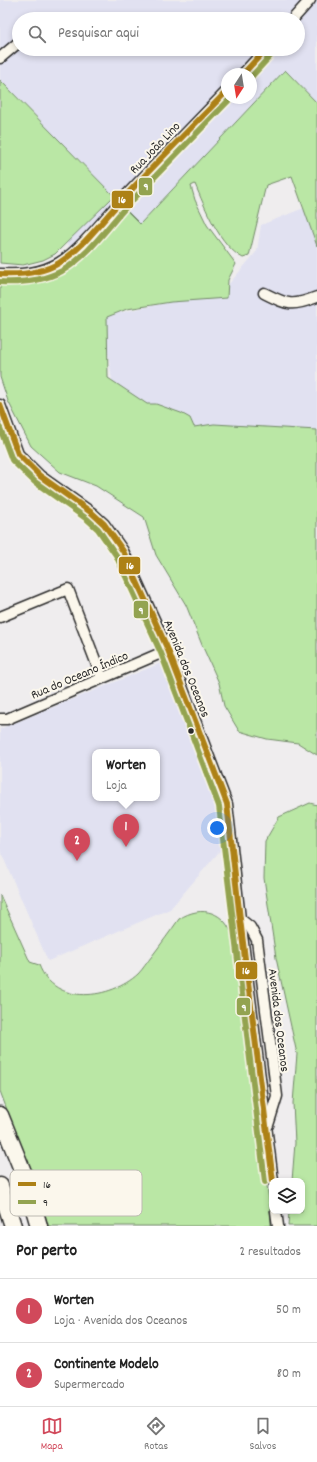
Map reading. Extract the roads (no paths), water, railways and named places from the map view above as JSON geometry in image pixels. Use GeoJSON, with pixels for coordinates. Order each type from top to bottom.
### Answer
{"type":"FeatureCollection","features":[{"type":"Feature","properties":{"kind":"highway"},"geometry":{"type":"LineString","coordinates":[[0,1115],[22,1170]]}},
{"type":"Feature","properties":{"kind":"highway"},"geometry":{"type":"LineString","coordinates":[[0,1186],[13,1226]]}},
{"type":"Feature","properties":{"kind":"highway"},"geometry":{"type":"LineString","coordinates":[[36,1216],[39,1226]]}},
{"type":"Feature","properties":{"kind":"street"},"geometry":{"type":"LineString","coordinates":[[299,12],[310,0]]}},
{"type":"Feature","properties":{"kind":"street"},"geometry":{"type":"LineString","coordinates":[[0,58],[12,48]]}},
{"type":"Feature","properties":{"kind":"street"},"geometry":{"type":"LineString","coordinates":[[249,68],[260,56]]}},
{"type":"Feature","properties":{"kind":"street","name":"Rua João Lino"},"geometry":{"type":"LineString","coordinates":[[0,274],[37,272],[50,267],[72,254],[161,158],[221,97]]}},
{"type":"Feature","properties":{"kind":"street"},"geometry":{"type":"LineString","coordinates":[[264,293],[282,302],[292,304],[317,297]]}},
{"type":"Feature","properties":{"kind":"street","name":"Avenida dos Oceanos"},"geometry":{"type":"LineString","coordinates":[[1,410],[18,454],[40,476],[92,513],[104,524],[123,552],[168,650],[227,804],[273,1178]]}},
{"type":"Feature","properties":{"kind":"street"},"geometry":{"type":"LineString","coordinates":[[0,617],[68,589],[102,678]]}},
{"type":"Feature","properties":{"kind":"street","name":"Rua do Oceano Índico"},"geometry":{"type":"LineString","coordinates":[[0,719],[7,719],[168,650]]}},
{"type":"Feature","properties":{"kind":"street","name":"Avenida dos Oceanos"},"geometry":{"type":"LineString","coordinates":[[240,919],[250,927],[257,940],[277,1096],[267,1129]]}},
{"type":"Feature","properties":{"kind":"street"},"geometry":{"type":"LineString","coordinates":[[276,1214],[278,1226]]}},
{"type":"Feature","properties":{"kind":"place","name":"Worten"},"geometry":{"type":"Point","coordinates":[126,847]}},
{"type":"Feature","properties":{"kind":"place","name":"Continente Modelo"},"geometry":{"type":"Point","coordinates":[77,861]}}]}
